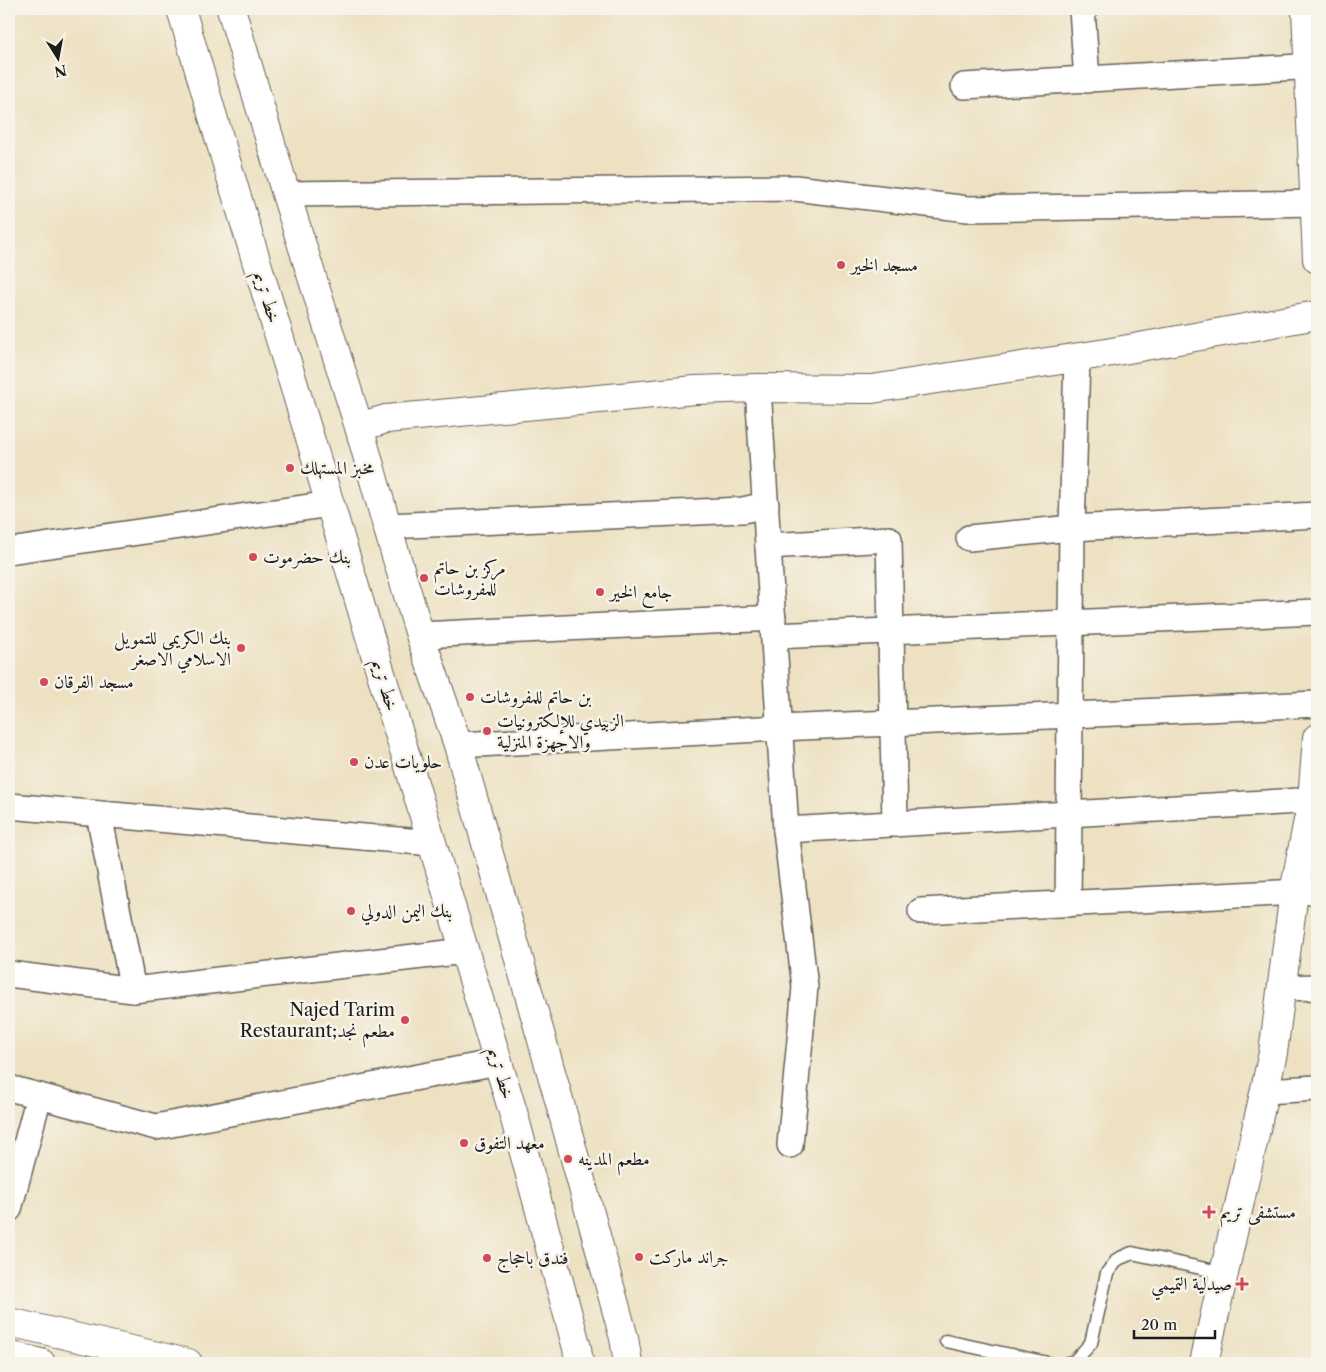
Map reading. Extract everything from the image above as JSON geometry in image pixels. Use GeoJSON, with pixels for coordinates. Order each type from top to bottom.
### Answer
{"type":"FeatureCollection","features":[{"type":"Feature","properties":{"kind":"main road","name":"خط تريم"},"geometry":{"type":"LineString","coordinates":[[181,9],[513,1112],[572,1329],[579,1363]]}},
{"type":"Feature","properties":{"kind":"main road"},"geometry":{"type":"LineString","coordinates":[[231,9],[286,194],[359,427],[420,635],[458,745],[559,1100],[624,1338],[628,1363]]}},
{"type":"Feature","properties":{"kind":"main road"},"geometry":{"type":"LineString","coordinates":[[1306,9],[1313,67],[1317,259]]}},
{"type":"Feature","properties":{"kind":"main road"},"geometry":{"type":"LineString","coordinates":[[359,427],[386,419],[695,390],[758,388],[872,389],[1077,358],[1317,316]]}},
{"type":"Feature","properties":{"kind":"main road"},"geometry":{"type":"LineString","coordinates":[[1204,1363],[1273,1053],[1282,988],[1306,892],[1315,800],[1317,738]]}},
{"type":"Feature","properties":{"kind":"main road"},"geometry":{"type":"LineString","coordinates":[[9,1322],[188,1363]]}},
{"type":"Feature","properties":{"kind":"main road"},"geometry":{"type":"LineString","coordinates":[[9,1356],[41,1363]]}},
{"type":"Feature","properties":{"kind":"street"},"geometry":{"type":"LineString","coordinates":[[1082,9],[1087,80]]}},
{"type":"Feature","properties":{"kind":"street"},"geometry":{"type":"LineString","coordinates":[[964,86],[1313,67]]}},
{"type":"Feature","properties":{"kind":"street"},"geometry":{"type":"LineString","coordinates":[[286,194],[795,188],[968,209],[1316,203]]}},
{"type":"Feature","properties":{"kind":"street"},"geometry":{"type":"LineString","coordinates":[[1068,904],[1072,528],[1077,358]]}},
{"type":"Feature","properties":{"kind":"street"},"geometry":{"type":"LineString","coordinates":[[758,388],[786,830],[805,987],[790,1145]]}},
{"type":"Feature","properties":{"kind":"street"},"geometry":{"type":"LineString","coordinates":[[9,551],[330,504]]}},
{"type":"Feature","properties":{"kind":"street"},"geometry":{"type":"LineString","coordinates":[[387,526],[743,510],[766,505]]}},
{"type":"Feature","properties":{"kind":"street"},"geometry":{"type":"LineString","coordinates":[[969,538],[1072,528],[1317,514]]}},
{"type":"Feature","properties":{"kind":"street"},"geometry":{"type":"LineString","coordinates":[[768,546],[889,539],[895,824]]}},
{"type":"Feature","properties":{"kind":"street"},"geometry":{"type":"LineString","coordinates":[[420,635],[774,627],[890,631],[1317,612]]}},
{"type":"Feature","properties":{"kind":"street"},"geometry":{"type":"LineString","coordinates":[[458,745],[780,728],[1317,704]]}},
{"type":"Feature","properties":{"kind":"street"},"geometry":{"type":"LineString","coordinates":[[786,830],[1315,800]]}},
{"type":"Feature","properties":{"kind":"street"},"geometry":{"type":"LineString","coordinates":[[9,806],[432,843]]}},
{"type":"Feature","properties":{"kind":"street"},"geometry":{"type":"LineString","coordinates":[[99,814],[133,990]]}},
{"type":"Feature","properties":{"kind":"street"},"geometry":{"type":"LineString","coordinates":[[921,911],[1306,892]]}},
{"type":"Feature","properties":{"kind":"street"},"geometry":{"type":"LineString","coordinates":[[9,974],[133,990],[465,951]]}},
{"type":"Feature","properties":{"kind":"street"},"geometry":{"type":"LineString","coordinates":[[1282,988],[1317,987]]}},
{"type":"Feature","properties":{"kind":"street"},"geometry":{"type":"LineString","coordinates":[[9,1088],[156,1127],[498,1062]]}},
{"type":"Feature","properties":{"kind":"street"},"geometry":{"type":"LineString","coordinates":[[1265,1091],[1317,1088]]}},
{"type":"Feature","properties":{"kind":"street"},"geometry":{"type":"LineString","coordinates":[[9,1209],[39,1096]]}},
{"type":"Feature","properties":{"kind":"lane"},"geometry":{"type":"LineString","coordinates":[[1068,1363],[1074,1362],[1091,1343],[1108,1273],[1118,1259],[1132,1253],[1224,1273]]}},
{"type":"Feature","properties":{"kind":"lane"},"geometry":{"type":"LineString","coordinates":[[946,1341],[1048,1363]]}},
{"type":"Feature","properties":{"kind":"place","name":"مسجد الخير"},"geometry":{"type":"Point","coordinates":[841,265]}},
{"type":"Feature","properties":{"kind":"place","name":"مخبز المستهلك"},"geometry":{"type":"Point","coordinates":[290,468]}},
{"type":"Feature","properties":{"kind":"place","name":"بنك حضرموت"},"geometry":{"type":"Point","coordinates":[253,557]}},
{"type":"Feature","properties":{"kind":"place","name":"مركز بن حاتم للمفروشات"},"geometry":{"type":"Point","coordinates":[424,578]}},
{"type":"Feature","properties":{"kind":"place","name":"جامع الخير"},"geometry":{"type":"Point","coordinates":[600,592]}},
{"type":"Feature","properties":{"kind":"place","name":"بنك الكريمي للتمويل الاسلامي الاصغر"},"geometry":{"type":"Point","coordinates":[241,648]}},
{"type":"Feature","properties":{"kind":"place","name":"مسجد الفرقان"},"geometry":{"type":"Point","coordinates":[44,682]}},
{"type":"Feature","properties":{"kind":"place","name":"بن حاتم للمفروشات"},"geometry":{"type":"Point","coordinates":[470,697]}},
{"type":"Feature","properties":{"kind":"place","name":"الزبيدي للإلكترونيات والاجهزة المنزلية"},"geometry":{"type":"Point","coordinates":[487,731]}},
{"type":"Feature","properties":{"kind":"place","name":"حلويات عدن"},"geometry":{"type":"Point","coordinates":[354,762]}},
{"type":"Feature","properties":{"kind":"place","name":"بنك اليمن الدولي"},"geometry":{"type":"Point","coordinates":[351,911]}},
{"type":"Feature","properties":{"kind":"place","name":"Najed Tarim Restaurant;مطعم نجد"},"geometry":{"type":"Point","coordinates":[405,1020]}},
{"type":"Feature","properties":{"kind":"place","name":"معهد التفوق"},"geometry":{"type":"Point","coordinates":[464,1143]}},
{"type":"Feature","properties":{"kind":"place","name":"مطعم المدينه"},"geometry":{"type":"Point","coordinates":[568,1159]}},
{"type":"Feature","properties":{"kind":"place","name":"مستشفى تريم"},"geometry":{"type":"Point","coordinates":[1209,1212]}},
{"type":"Feature","properties":{"kind":"place","name":"جراند ماركت"},"geometry":{"type":"Point","coordinates":[639,1257]}},
{"type":"Feature","properties":{"kind":"place","name":"فندق باحجاج"},"geometry":{"type":"Point","coordinates":[487,1258]}},
{"type":"Feature","properties":{"kind":"place","name":"صيدلية التميمي"},"geometry":{"type":"Point","coordinates":[1242,1284]}}]}
